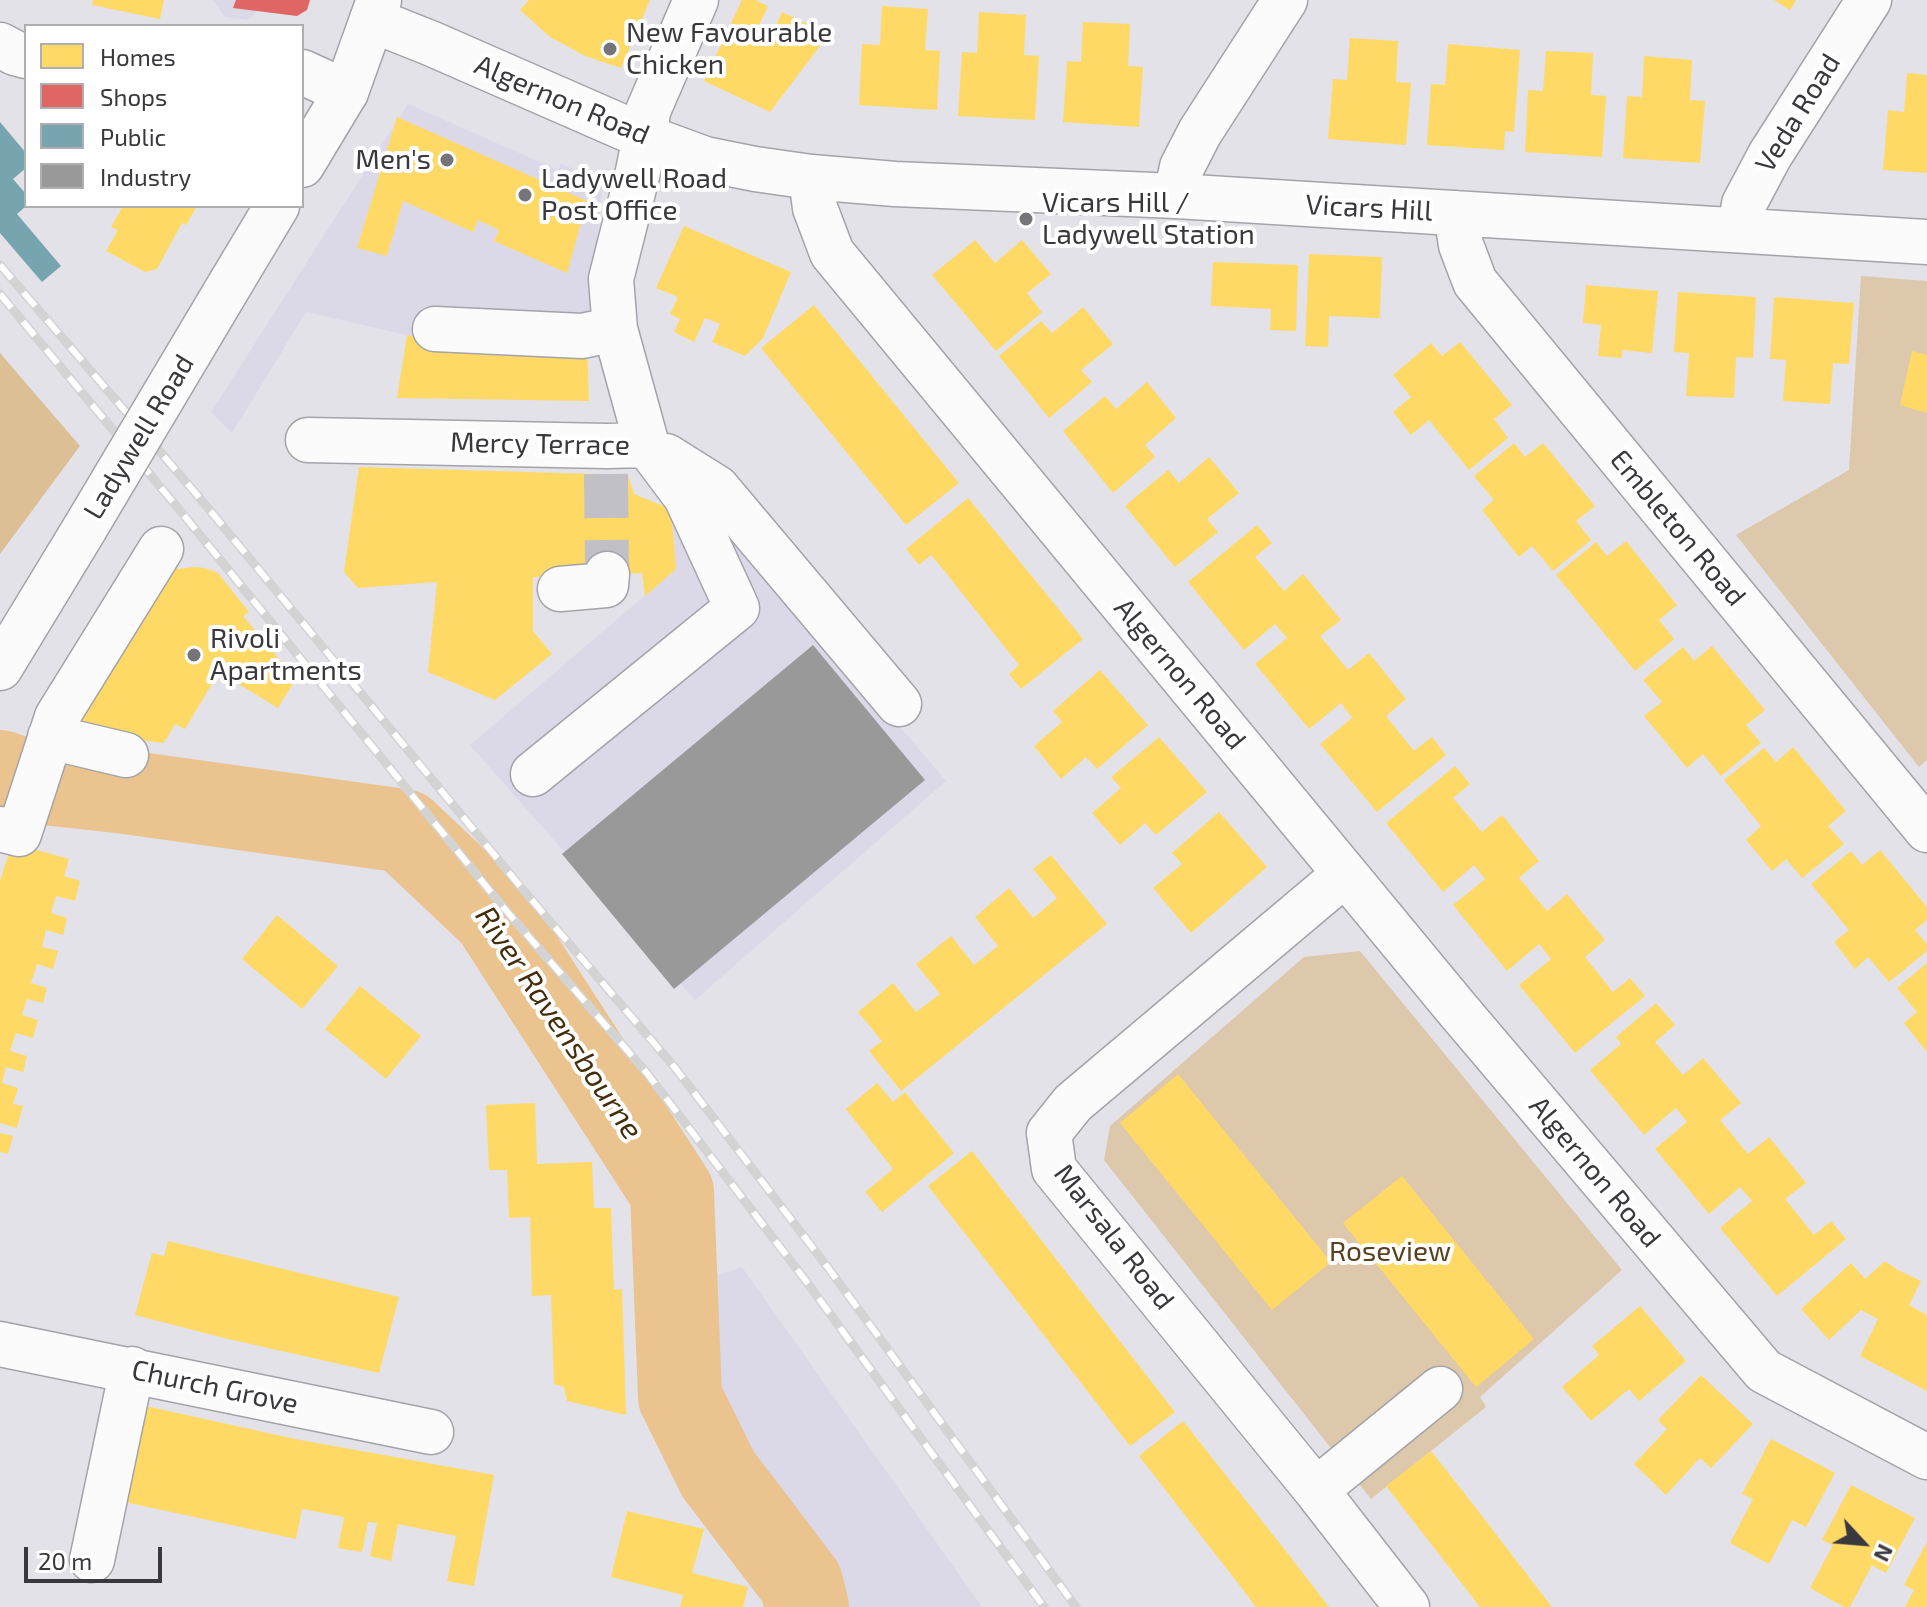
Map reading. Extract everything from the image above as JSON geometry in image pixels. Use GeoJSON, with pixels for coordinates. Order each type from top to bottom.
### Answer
{"type":"FeatureCollection","features":[{"type":"Feature","properties":{"kind":"street","name":"Mercy Terrace"},"geometry":{"type":"LineString","coordinates":[[308,440],[620,455],[611,279],[637,176],[648,111],[696,0]]}},
{"type":"Feature","properties":{"kind":"street"},"geometry":{"type":"LineString","coordinates":[[1176,196],[1182,167],[1200,132],[1285,0]]}},
{"type":"Feature","properties":{"kind":"street","name":"Veda Road"},"geometry":{"type":"LineString","coordinates":[[1740,230],[1744,204],[1770,155],[1869,0]]}},
{"type":"Feature","properties":{"kind":"street","name":"Algernon Road"},"geometry":{"type":"LineString","coordinates":[[376,10],[430,43],[645,137],[705,159],[811,177],[815,208],[832,253],[1467,1021],[1764,1371],[1927,1457]]}},
{"type":"Feature","properties":{"kind":"street"},"geometry":{"type":"LineString","coordinates":[[304,162],[346,92],[376,10]]}},
{"type":"Feature","properties":{"kind":"street"},"geometry":{"type":"LineString","coordinates":[[0,45],[24,55]]}},
{"type":"Feature","properties":{"kind":"street"},"geometry":{"type":"LineString","coordinates":[[304,73],[346,92]]}},
{"type":"Feature","properties":{"kind":"street","name":"Vicars Hill"},"geometry":{"type":"LineString","coordinates":[[811,177],[1927,242]]}},
{"type":"Feature","properties":{"kind":"street","name":"Ladywell Road"},"geometry":{"type":"LineString","coordinates":[[0,668],[276,208]]}},
{"type":"Feature","properties":{"kind":"street","name":"Embleton Road"},"geometry":{"type":"LineString","coordinates":[[1456,213],[1461,245],[1475,282],[1927,830]]}},
{"type":"Feature","properties":{"kind":"street"},"geometry":{"type":"LineString","coordinates":[[435,329],[582,336],[615,329]]}},
{"type":"Feature","properties":{"kind":"street"},"geometry":{"type":"LineString","coordinates":[[620,455],[717,488],[899,704]]}},
{"type":"Feature","properties":{"kind":"street"},"geometry":{"type":"LineString","coordinates":[[533,774],[737,608],[686,497],[620,455]]}},
{"type":"Feature","properties":{"kind":"street"},"geometry":{"type":"LineString","coordinates":[[15,815],[57,717],[161,549]]}},
{"type":"Feature","properties":{"kind":"street"},"geometry":{"type":"LineString","coordinates":[[560,589],[606,585],[607,574]]}},
{"type":"Feature","properties":{"kind":"street"},"geometry":{"type":"LineString","coordinates":[[47,746],[126,755]]}},
{"type":"Feature","properties":{"kind":"street","name":"Marsala Road"},"geometry":{"type":"LineString","coordinates":[[1345,874],[1073,1103],[1049,1133],[1054,1169],[1316,1490],[1407,1607]]}},
{"type":"Feature","properties":{"kind":"street","name":"Church Grove"},"geometry":{"type":"LineString","coordinates":[[0,1344],[431,1432]]}},
{"type":"Feature","properties":{"kind":"street"},"geometry":{"type":"LineString","coordinates":[[92,1560],[132,1369]]}},
{"type":"Feature","properties":{"kind":"street"},"geometry":{"type":"LineString","coordinates":[[1316,1490],[1440,1389]]}},
{"type":"Feature","properties":{"kind":"shaded area"},"geometry":{"type":"Polygon","coordinates":[[[213,0],[310,0],[307,10],[297,16],[257,11],[249,20],[225,17],[213,0]]]}},
{"type":"Feature","properties":{"kind":"shaded area"},"geometry":{"type":"Polygon","coordinates":[[[408,104],[558,170],[561,164],[603,181],[587,342],[424,339],[306,312],[232,433],[211,412],[408,104]]]}},
{"type":"Feature","properties":{"kind":"shaded area"},"geometry":{"type":"Polygon","coordinates":[[[0,353],[80,446],[0,554],[0,353]]]}},
{"type":"Feature","properties":{"kind":"shaded area"},"geometry":{"type":"Polygon","coordinates":[[[697,488],[946,781],[695,1000],[470,745],[676,569],[671,509],[697,488]]]}},
{"type":"Feature","properties":{"kind":"shaded area"},"geometry":{"type":"Polygon","coordinates":[[[742,1267],[982,1607],[848,1607],[711,1396],[704,1280],[742,1267]]]}},
{"type":"Feature","properties":{"kind":"green space"},"geometry":{"type":"Polygon","coordinates":[[[1861,276],[1927,281],[1927,760],[1919,767],[1736,535],[1849,470],[1861,276]]]}},
{"type":"Feature","properties":{"kind":"green space","name":"Roseview"},"geometry":{"type":"Polygon","coordinates":[[[1360,951],[1622,1270],[1480,1397],[1486,1407],[1371,1499],[1104,1160],[1110,1126],[1304,957],[1360,951]]]}},
{"type":"Feature","properties":{"kind":"building: Homes"},"geometry":{"type":"Polygon","coordinates":[[[93,0],[164,0],[160,19],[92,5],[93,0]]]}},
{"type":"Feature","properties":{"kind":"building: Homes"},"geometry":{"type":"Polygon","coordinates":[[[529,0],[650,0],[621,68],[585,56],[550,37],[520,10],[529,0]]]}},
{"type":"Feature","properties":{"kind":"building: Homes"},"geometry":{"type":"Polygon","coordinates":[[[742,0],[755,0],[768,6],[753,38],[768,44],[782,12],[829,34],[770,112],[704,81],[742,0]]]}},
{"type":"Feature","properties":{"kind":"building: Homes"},"geometry":{"type":"Polygon","coordinates":[[[1774,0],[1796,0],[1790,10],[1774,0]]]}},
{"type":"Feature","properties":{"kind":"building: Homes"},"geometry":{"type":"Polygon","coordinates":[[[882,6],[928,9],[925,50],[940,51],[937,110],[859,105],[862,44],[880,45],[882,6]]]}},
{"type":"Feature","properties":{"kind":"building: Homes"},"geometry":{"type":"Polygon","coordinates":[[[979,12],[1026,15],[1024,55],[1039,56],[1035,120],[958,116],[962,52],[977,53],[979,12]]]}},
{"type":"Feature","properties":{"kind":"building: Homes"},"geometry":{"type":"Polygon","coordinates":[[[1083,22],[1130,24],[1128,66],[1143,67],[1139,127],[1063,122],[1067,61],[1081,62],[1083,22]]]}},
{"type":"Feature","properties":{"kind":"building: Homes"},"geometry":{"type":"Polygon","coordinates":[[[1350,38],[1398,41],[1396,82],[1411,83],[1406,145],[1328,139],[1333,79],[1347,80],[1350,38]]]}},
{"type":"Feature","properties":{"kind":"building: Homes"},"geometry":{"type":"Polygon","coordinates":[[[1448,44],[1520,50],[1514,132],[1505,131],[1504,150],[1427,145],[1431,84],[1445,85],[1448,44]]]}},
{"type":"Feature","properties":{"kind":"building: Homes"},"geometry":{"type":"Polygon","coordinates":[[[1546,51],[1593,53],[1591,95],[1606,96],[1602,157],[1525,152],[1528,90],[1543,91],[1546,51]]]}},
{"type":"Feature","properties":{"kind":"building: Homes"},"geometry":{"type":"Polygon","coordinates":[[[1644,56],[1692,60],[1690,100],[1705,101],[1700,163],[1623,158],[1627,96],[1642,97],[1644,56]]]}},
{"type":"Feature","properties":{"kind":"building: Homes"},"geometry":{"type":"Polygon","coordinates":[[[1907,73],[1927,75],[1927,173],[1883,170],[1888,110],[1904,112],[1907,73]]]}},
{"type":"Feature","properties":{"kind":"building: Homes"},"geometry":{"type":"Polygon","coordinates":[[[397,117],[587,201],[567,273],[494,241],[499,230],[478,220],[473,232],[403,201],[387,256],[357,248],[397,117]]]}},
{"type":"Feature","properties":{"kind":"building: Homes"},"geometry":{"type":"Polygon","coordinates":[[[122,208],[196,208],[186,225],[182,223],[157,269],[145,272],[106,251],[118,230],[111,227],[122,208]]]}},
{"type":"Feature","properties":{"kind":"building: Homes"},"geometry":{"type":"Polygon","coordinates":[[[684,226],[791,272],[763,338],[745,356],[712,342],[720,324],[705,318],[694,342],[674,332],[680,319],[670,314],[678,297],[656,288],[684,226]]]}},
{"type":"Feature","properties":{"kind":"building: Homes"},"geometry":{"type":"Polygon","coordinates":[[[975,240],[995,263],[1022,240],[1051,274],[1027,293],[1042,312],[996,351],[932,275],[975,240]]]}},
{"type":"Feature","properties":{"kind":"building: Homes"},"geometry":{"type":"Polygon","coordinates":[[[1309,254],[1382,257],[1380,318],[1329,316],[1328,347],[1305,346],[1309,254]]]}},
{"type":"Feature","properties":{"kind":"building: Homes"},"geometry":{"type":"Polygon","coordinates":[[[1213,262],[1298,265],[1296,331],[1270,330],[1271,309],[1211,306],[1213,262]]]}},
{"type":"Feature","properties":{"kind":"building: Homes"},"geometry":{"type":"Polygon","coordinates":[[[1586,285],[1658,291],[1652,353],[1622,350],[1622,358],[1598,356],[1601,325],[1583,323],[1586,285]]]}},
{"type":"Feature","properties":{"kind":"building: Homes"},"geometry":{"type":"Polygon","coordinates":[[[1678,292],[1756,297],[1753,358],[1736,357],[1734,398],[1686,396],[1689,353],[1674,352],[1678,292]]]}},
{"type":"Feature","properties":{"kind":"building: Homes"},"geometry":{"type":"Polygon","coordinates":[[[1774,297],[1854,303],[1849,364],[1833,363],[1830,404],[1783,401],[1786,360],[1770,359],[1774,297]]]}},
{"type":"Feature","properties":{"kind":"building: Homes"},"geometry":{"type":"Polygon","coordinates":[[[814,305],[959,483],[906,525],[761,348],[814,305]]]}},
{"type":"Feature","properties":{"kind":"building: Homes"},"geometry":{"type":"Polygon","coordinates":[[[1083,307],[1113,344],[1081,370],[1092,382],[1049,418],[999,356],[1041,321],[1052,333],[1083,307]]]}},
{"type":"Feature","properties":{"kind":"building: Homes"},"geometry":{"type":"Polygon","coordinates":[[[407,335],[424,339],[587,342],[589,401],[397,398],[407,335]]]}},
{"type":"Feature","properties":{"kind":"building: Homes"},"geometry":{"type":"Polygon","coordinates":[[[1460,342],[1512,405],[1494,419],[1508,438],[1469,470],[1429,420],[1411,435],[1393,412],[1411,397],[1393,375],[1431,343],[1442,356],[1460,342]]]}},
{"type":"Feature","properties":{"kind":"building: Homes"},"geometry":{"type":"Polygon","coordinates":[[[1912,351],[1927,355],[1927,413],[1900,405],[1912,351]]]}},
{"type":"Feature","properties":{"kind":"building: Homes"},"geometry":{"type":"Polygon","coordinates":[[[1147,382],[1176,418],[1145,445],[1155,457],[1113,493],[1063,431],[1105,396],[1116,409],[1147,382]]]}},
{"type":"Feature","properties":{"kind":"building: Homes"},"geometry":{"type":"Polygon","coordinates":[[[1514,443],[1525,457],[1543,443],[1595,506],[1576,521],[1591,540],[1553,571],[1532,546],[1519,557],[1482,510],[1494,500],[1474,476],[1514,443]]]}},
{"type":"Feature","properties":{"kind":"building: Homes"},"geometry":{"type":"Polygon","coordinates":[[[1209,457],[1239,493],[1207,519],[1218,532],[1175,567],[1125,506],[1168,470],[1179,483],[1209,457]]]}},
{"type":"Feature","properties":{"kind":"building: Homes"},"geometry":{"type":"Polygon","coordinates":[[[359,467],[628,475],[634,494],[671,509],[676,569],[645,596],[642,573],[533,577],[533,631],[552,654],[495,700],[428,672],[437,582],[358,588],[344,572],[359,467]]]}},
{"type":"Feature","properties":{"kind":"building: Homes"},"geometry":{"type":"Polygon","coordinates":[[[968,498],[1083,639],[1021,689],[1009,674],[1019,665],[946,573],[931,555],[919,565],[906,549],[968,498]]]}},
{"type":"Feature","properties":{"kind":"building: Homes"},"geometry":{"type":"Polygon","coordinates":[[[1257,525],[1272,543],[1255,557],[1284,591],[1303,574],[1341,620],[1320,636],[1348,670],[1369,653],[1406,699],[1386,716],[1414,751],[1432,737],[1446,755],[1377,812],[1320,744],[1352,718],[1341,703],[1309,729],[1255,664],[1287,638],[1275,624],[1244,650],[1188,582],[1257,525]]]}},
{"type":"Feature","properties":{"kind":"building: Homes"},"geometry":{"type":"Polygon","coordinates":[[[1626,541],[1677,605],[1659,620],[1674,639],[1635,671],[1556,575],[1596,542],[1607,556],[1626,541]]]}},
{"type":"Feature","properties":{"kind":"building: Homes","name":"Rivoli Apartments"},"geometry":{"type":"Polygon","coordinates":[[[194,567],[218,573],[249,612],[243,616],[296,679],[278,708],[219,672],[185,729],[175,724],[164,743],[104,736],[83,724],[81,715],[169,570],[194,567]]]}},
{"type":"Feature","properties":{"kind":"building: Homes"},"geometry":{"type":"Polygon","coordinates":[[[1712,646],[1765,710],[1746,725],[1761,743],[1721,776],[1703,754],[1687,768],[1644,716],[1662,702],[1643,680],[1683,647],[1694,661],[1712,646]]]}},
{"type":"Feature","properties":{"kind":"building: Homes"},"geometry":{"type":"Polygon","coordinates":[[[1100,670],[1148,725],[1097,769],[1086,757],[1061,779],[1034,746],[1062,722],[1053,711],[1100,670]]]}},
{"type":"Feature","properties":{"kind":"building: Homes"},"geometry":{"type":"Polygon","coordinates":[[[1159,737],[1207,792],[1156,835],[1145,823],[1120,845],[1092,813],[1121,788],[1111,777],[1159,737]]]}},
{"type":"Feature","properties":{"kind":"building: Homes"},"geometry":{"type":"Polygon","coordinates":[[[1793,747],[1846,811],[1828,826],[1844,844],[1802,878],[1786,859],[1772,871],[1746,840],[1761,826],[1724,780],[1764,748],[1776,762],[1793,747]]]}},
{"type":"Feature","properties":{"kind":"building: Homes"},"geometry":{"type":"Polygon","coordinates":[[[1455,766],[1470,784],[1453,798],[1482,832],[1502,815],[1539,861],[1519,878],[1547,911],[1567,894],[1605,940],[1585,957],[1613,992],[1630,978],[1645,996],[1575,1053],[1519,985],[1551,959],[1539,944],[1507,971],[1453,905],[1485,879],[1474,865],[1443,892],[1386,823],[1455,766]]]}},
{"type":"Feature","properties":{"kind":"building: Homes"},"geometry":{"type":"Polygon","coordinates":[[[1219,812],[1267,867],[1191,933],[1153,888],[1182,864],[1172,853],[1219,812]]]}},
{"type":"Feature","properties":{"kind":"building: Homes"},"geometry":{"type":"Polygon","coordinates":[[[12,843],[69,859],[64,876],[80,881],[75,901],[56,896],[51,913],[67,918],[63,935],[46,930],[42,947],[58,951],[53,969],[37,964],[31,983],[47,988],[43,1003],[27,999],[22,1015],[38,1020],[33,1038],[16,1033],[10,1051],[27,1056],[23,1072],[6,1067],[2,1083],[18,1088],[13,1104],[23,1106],[17,1128],[0,1123],[0,881],[12,843]]]}},
{"type":"Feature","properties":{"kind":"building: Homes"},"geometry":{"type":"Polygon","coordinates":[[[1880,850],[1927,907],[1927,920],[1915,930],[1927,944],[1927,951],[1889,982],[1868,957],[1855,969],[1834,942],[1849,930],[1811,884],[1851,851],[1862,865],[1880,850]]]}},
{"type":"Feature","properties":{"kind":"building: Homes"},"geometry":{"type":"Polygon","coordinates":[[[1051,855],[1107,924],[901,1091],[869,1051],[882,1041],[858,1012],[893,983],[916,1012],[940,994],[916,964],[951,936],[974,965],[998,946],[975,917],[1009,888],[1033,918],[1057,898],[1033,869],[1051,855]]]}},
{"type":"Feature","properties":{"kind":"building: Homes"},"geometry":{"type":"Polygon","coordinates":[[[277,915],[338,966],[302,1009],[242,959],[277,915]]]}},
{"type":"Feature","properties":{"kind":"building: Homes"},"geometry":{"type":"Polygon","coordinates":[[[1927,963],[1927,1052],[1904,1023],[1917,1012],[1897,988],[1927,963]]]}},
{"type":"Feature","properties":{"kind":"building: Homes"},"geometry":{"type":"Polygon","coordinates":[[[360,986],[421,1036],[386,1079],[325,1029],[360,986]]]}},
{"type":"Feature","properties":{"kind":"building: Homes"},"geometry":{"type":"Polygon","coordinates":[[[1656,1003],[1675,1025],[1655,1042],[1683,1075],[1703,1058],[1741,1103],[1720,1120],[1748,1154],[1769,1137],[1806,1183],[1785,1199],[1814,1235],[1831,1221],[1846,1239],[1777,1296],[1720,1228],[1752,1201],[1740,1187],[1709,1214],[1655,1149],[1687,1122],[1676,1108],[1644,1135],[1590,1070],[1621,1044],[1616,1037],[1656,1003]]]}},
{"type":"Feature","properties":{"kind":"building: Homes"},"geometry":{"type":"Polygon","coordinates":[[[1178,1074],[1331,1262],[1272,1310],[1120,1123],[1178,1074]]]}},
{"type":"Feature","properties":{"kind":"building: Homes"},"geometry":{"type":"Polygon","coordinates":[[[877,1083],[893,1102],[905,1092],[954,1153],[882,1212],[865,1192],[893,1169],[846,1109],[877,1083]]]}},
{"type":"Feature","properties":{"kind":"building: Homes"},"geometry":{"type":"Polygon","coordinates":[[[535,1103],[537,1164],[592,1162],[594,1208],[611,1208],[614,1290],[622,1289],[626,1415],[567,1401],[564,1387],[554,1384],[551,1295],[532,1296],[530,1217],[509,1218],[507,1170],[489,1170],[486,1105],[535,1103]]]}},
{"type":"Feature","properties":{"kind":"building: Homes"},"geometry":{"type":"Polygon","coordinates":[[[0,1133],[13,1136],[8,1154],[0,1152],[0,1133]]]}},
{"type":"Feature","properties":{"kind":"building: Homes"},"geometry":{"type":"Polygon","coordinates":[[[972,1151],[1175,1412],[1130,1446],[928,1186],[972,1151]]]}},
{"type":"Feature","properties":{"kind":"building: Homes"},"geometry":{"type":"Polygon","coordinates":[[[1402,1176],[1534,1339],[1476,1387],[1343,1223],[1402,1176]]]}},
{"type":"Feature","properties":{"kind":"building: Homes"},"geometry":{"type":"Polygon","coordinates":[[[168,1241],[399,1297],[379,1373],[135,1315],[152,1253],[164,1256],[168,1241]]]}},
{"type":"Feature","properties":{"kind":"building: Homes"},"geometry":{"type":"Polygon","coordinates":[[[1885,1261],[1921,1281],[1909,1305],[1927,1315],[1927,1391],[1860,1356],[1878,1319],[1861,1310],[1829,1340],[1801,1309],[1851,1263],[1865,1279],[1885,1261]]]}},
{"type":"Feature","properties":{"kind":"building: Homes"},"geometry":{"type":"Polygon","coordinates":[[[1640,1306],[1686,1361],[1639,1401],[1629,1389],[1591,1421],[1562,1387],[1599,1355],[1592,1346],[1640,1306]]]}},
{"type":"Feature","properties":{"kind":"building: Homes"},"geometry":{"type":"Polygon","coordinates":[[[1701,1375],[1753,1424],[1711,1468],[1700,1458],[1666,1495],[1634,1464],[1667,1429],[1658,1420],[1701,1375]]]}},
{"type":"Feature","properties":{"kind":"building: Homes"},"geometry":{"type":"Polygon","coordinates":[[[141,1405],[295,1439],[494,1475],[474,1586],[447,1581],[456,1536],[398,1524],[391,1561],[370,1556],[377,1523],[368,1522],[362,1552],[338,1548],[344,1517],[302,1509],[296,1539],[120,1501],[141,1405]]]}},
{"type":"Feature","properties":{"kind":"building: Homes"},"geometry":{"type":"Polygon","coordinates":[[[1183,1421],[1329,1607],[1256,1607],[1139,1456],[1183,1421]]]}},
{"type":"Feature","properties":{"kind":"building: Homes"},"geometry":{"type":"Polygon","coordinates":[[[1771,1439],[1835,1473],[1806,1527],[1792,1520],[1769,1564],[1730,1543],[1753,1499],[1742,1494],[1771,1439]]]}},
{"type":"Feature","properties":{"kind":"building: Homes"},"geometry":{"type":"Polygon","coordinates":[[[1431,1451],[1552,1607],[1480,1607],[1386,1486],[1431,1451]]]}},
{"type":"Feature","properties":{"kind":"building: Homes"},"geometry":{"type":"Polygon","coordinates":[[[1851,1485],[1915,1518],[1886,1573],[1872,1565],[1850,1607],[1844,1607],[1810,1588],[1833,1545],[1822,1540],[1851,1485]]]}},
{"type":"Feature","properties":{"kind":"building: Homes"},"geometry":{"type":"Polygon","coordinates":[[[627,1511],[704,1529],[692,1573],[748,1587],[743,1607],[680,1607],[683,1595],[611,1577],[627,1511]]]}},
{"type":"Feature","properties":{"kind":"building: Homes"},"geometry":{"type":"Polygon","coordinates":[[[1927,1542],[1927,1607],[1905,1607],[1914,1590],[1904,1585],[1927,1542]]]}},
{"type":"Feature","properties":{"kind":"building: Shops"},"geometry":{"type":"Polygon","coordinates":[[[236,0],[310,0],[307,10],[297,16],[233,8],[236,0]]]}},
{"type":"Feature","properties":{"kind":"building: Public"},"geometry":{"type":"Polygon","coordinates":[[[0,122],[24,151],[24,170],[13,179],[24,192],[24,208],[17,214],[61,266],[42,282],[0,233],[0,122]]]}},
{"type":"Feature","properties":{"kind":"building: Industry"},"geometry":{"type":"Polygon","coordinates":[[[813,645],[925,780],[674,989],[562,854],[813,645]]]}},
{"type":"Feature","properties":{"kind":"waterway","name":"River Ravensbourne"},"geometry":{"type":"LineString","coordinates":[[0,772],[26,781],[404,831],[494,916],[672,1192],[680,1397],[718,1474],[801,1583],[807,1607]]}},
{"type":"Feature","properties":{"kind":"tunnel"},"geometry":{"type":"LineString","coordinates":[[606,474],[607,574]]}},
{"type":"Feature","properties":{"kind":"railway"},"geometry":{"type":"LineString","coordinates":[[0,265],[198,496],[520,886],[676,1069],[829,1269],[1076,1607]]}},
{"type":"Feature","properties":{"kind":"railway"},"geometry":{"type":"LineString","coordinates":[[0,294],[503,907],[646,1072],[806,1281],[1044,1607]]}},
{"type":"Feature","properties":{"kind":"place","name":"New Favourable Chicken"},"geometry":{"type":"Point","coordinates":[610,49]}},
{"type":"Feature","properties":{"kind":"place","name":"Men's"},"geometry":{"type":"Point","coordinates":[447,160]}},
{"type":"Feature","properties":{"kind":"place","name":"Ladywell Road Post Office"},"geometry":{"type":"Point","coordinates":[525,195]}},
{"type":"Feature","properties":{"kind":"place","name":"Vicars Hill / Ladywell Station"},"geometry":{"type":"Point","coordinates":[1026,219]}},
{"type":"Feature","properties":{"kind":"place","name":"Rivoli Apartments"},"geometry":{"type":"Point","coordinates":[194,655]}}]}
